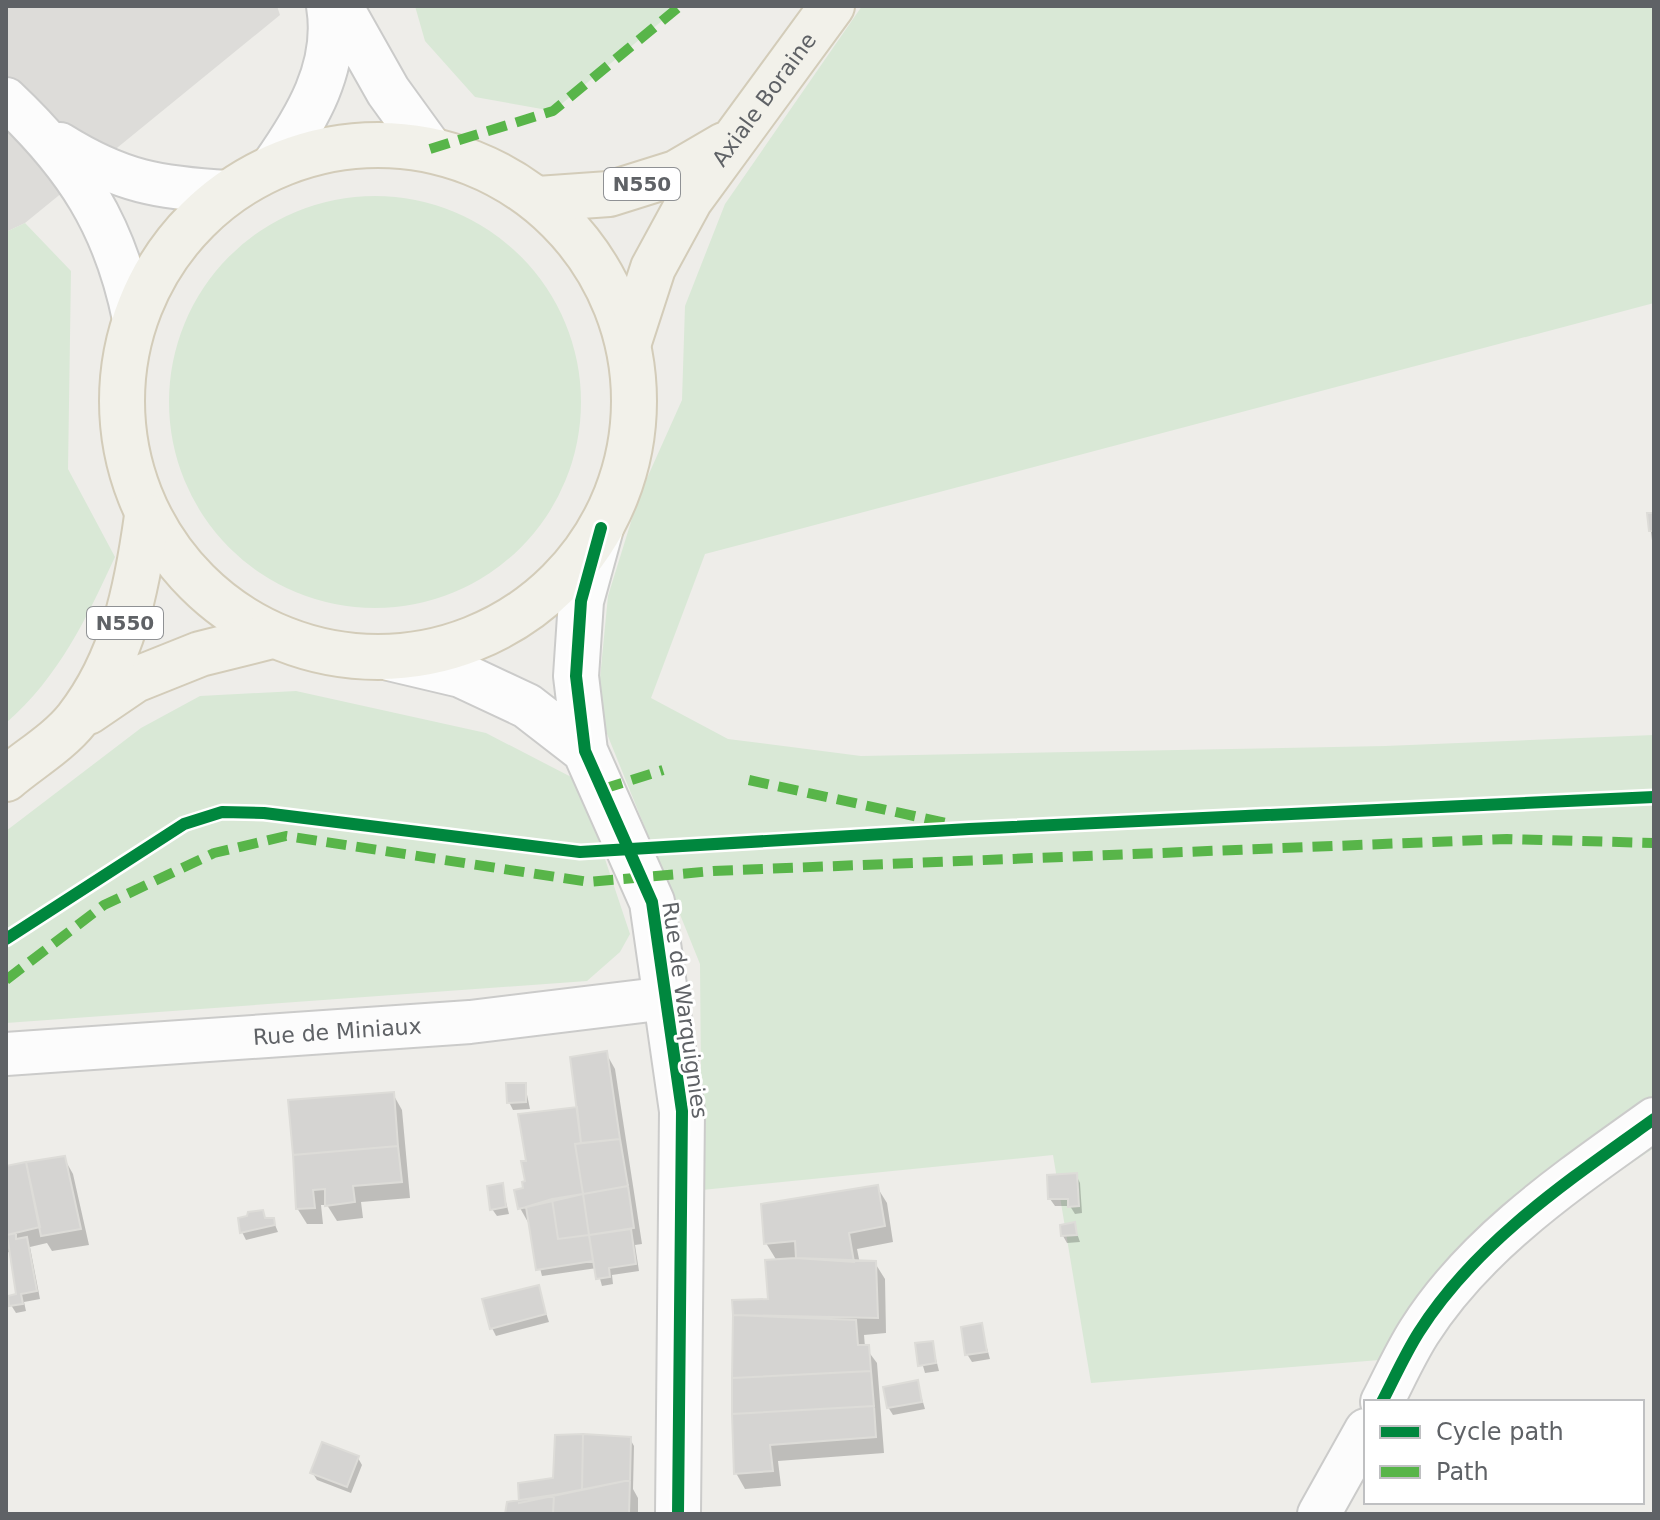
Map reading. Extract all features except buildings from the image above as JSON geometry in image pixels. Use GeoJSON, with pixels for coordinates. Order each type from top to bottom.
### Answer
{"type":"FeatureCollection","features":[{"type":"Feature","properties":{"kind":"main road","name":"Axiale Boraine"},"geometry":{"type":"LineString","coordinates":[[538,199],[609,194],[676,173],[736,138],[832,6]]}},
{"type":"Feature","properties":{"kind":"main road"},"geometry":{"type":"LineString","coordinates":[[629,342],[653,268],[690,200],[736,138]]}},
{"type":"Feature","properties":{"kind":"main road"},"geometry":{"type":"LineString","coordinates":[[350,146],[430,149],[487,168],[538,199],[579,240],[610,288],[629,342],[636,408],[626,470],[601,528],[547,595],[523,610],[474,640],[389,658],[330,654],[272,636],[233,615],[199,586],[170,553],[147,516],[129,469],[121,419],[123,369],[134,319],[171,248],[229,192],[273,167],[350,146]]}},
{"type":"Feature","properties":{"kind":"main road","name":"N550"},"geometry":{"type":"LineString","coordinates":[[6,779],[76,720],[118,644],[137,589],[147,516]]}},
{"type":"Feature","properties":{"kind":"main road"},"geometry":{"type":"LineString","coordinates":[[76,720],[135,680],[200,654],[272,636]]}},
{"type":"Feature","properties":{"kind":"street"},"geometry":{"type":"LineString","coordinates":[[273,167],[304,123],[325,73],[331,21],[329,6]]}},
{"type":"Feature","properties":{"kind":"street"},"geometry":{"type":"LineString","coordinates":[[340,6],[388,91],[430,149]]}},
{"type":"Feature","properties":{"kind":"street"},"geometry":{"type":"LineString","coordinates":[[6,99],[42,134],[86,189],[123,267],[134,319]]}},
{"type":"Feature","properties":{"kind":"street"},"geometry":{"type":"LineString","coordinates":[[42,134],[99,168],[162,188],[229,192]]}},
{"type":"Feature","properties":{"kind":"street","name":"Rue de Warquignies"},"geometry":{"type":"LineString","coordinates":[[601,528],[581,601],[576,676],[585,751],[652,902],[682,1111],[678,1514]]}},
{"type":"Feature","properties":{"kind":"street"},"geometry":{"type":"LineString","coordinates":[[389,658],[461,675],[527,706],[585,751]]}},
{"type":"Feature","properties":{"kind":"street","name":"Rue de Miniaux"},"geometry":{"type":"LineString","coordinates":[[6,1054],[470,1022],[667,998]]}},
{"type":"Feature","properties":{"kind":"street"},"geometry":{"type":"LineString","coordinates":[[1383,1400],[1420,1330],[1473,1265],[1547,1196],[1654,1119]]}},
{"type":"Feature","properties":{"kind":"street"},"geometry":{"type":"LineString","coordinates":[[1319,1514],[1364,1434]]}},
{"type":"Feature","properties":{"kind":"shaded area"},"geometry":{"type":"Polygon","coordinates":[[[6,6],[277,6],[280,15],[25,223],[6,232],[6,6]]]}},
{"type":"Feature","properties":{"kind":"green space"},"geometry":{"type":"Polygon","coordinates":[[[415,6],[680,6],[553,111],[475,97],[425,41],[415,6]]]}},
{"type":"Feature","properties":{"kind":"green space"},"geometry":{"type":"Polygon","coordinates":[[[862,6],[1654,6],[1654,303],[705,554],[651,698],[728,739],[861,756],[1385,746],[1654,735],[1654,1148],[1580,1198],[1483,1278],[1405,1358],[1091,1383],[1053,1155],[702,1190],[700,964],[597,709],[608,596],[639,496],[682,400],[685,306],[725,204],[862,6]]]}},
{"type":"Feature","properties":{"kind":"green space"},"geometry":{"type":"Polygon","coordinates":[[[355,196],[395,196],[435,204],[472,220],[506,242],[535,271],[557,305],[573,342],[581,382],[578,442],[566,481],[547,517],[506,562],[472,584],[435,600],[395,608],[355,608],[315,600],[278,584],[244,562],[215,533],[193,499],[177,462],[169,422],[169,382],[177,342],[193,305],[215,271],[244,242],[278,220],[315,204],[355,196]]]}},
{"type":"Feature","properties":{"kind":"green space"},"geometry":{"type":"Polygon","coordinates":[[[25,223],[71,271],[68,469],[115,557],[70,646],[41,686],[6,723],[6,232],[25,223]]]}},
{"type":"Feature","properties":{"kind":"green space"},"geometry":{"type":"Polygon","coordinates":[[[296,691],[486,733],[579,781],[630,934],[620,952],[587,981],[6,1023],[6,831],[141,728],[200,696],[296,691]]]}},
{"type":"Feature","properties":{"kind":"marked path"},"geometry":{"type":"LineString","coordinates":[[430,149],[553,111],[680,6]]}},
{"type":"Feature","properties":{"kind":"marked path"},"geometry":{"type":"LineString","coordinates":[[603,789],[663,770]]}},
{"type":"Feature","properties":{"kind":"marked path"},"geometry":{"type":"LineString","coordinates":[[749,780],[946,823]]}},
{"type":"Feature","properties":{"kind":"marked path"},"geometry":{"type":"LineString","coordinates":[[6,980],[104,905],[214,853],[286,836],[589,882],[713,871],[1507,839],[1654,843]]}},
{"type":"Feature","properties":{"kind":"cycle path"},"geometry":{"type":"LineString","coordinates":[[601,528],[581,601],[576,676],[585,751],[652,902],[682,1111],[678,1514]]}},
{"type":"Feature","properties":{"kind":"cycle path"},"geometry":{"type":"LineString","coordinates":[[6,939],[184,824],[222,812],[264,813],[580,852],[969,829],[1654,797]]}},
{"type":"Feature","properties":{"kind":"cycle path"},"geometry":{"type":"LineString","coordinates":[[1383,1400],[1419,1332],[1468,1269],[1557,1189],[1654,1119]]}}]}
